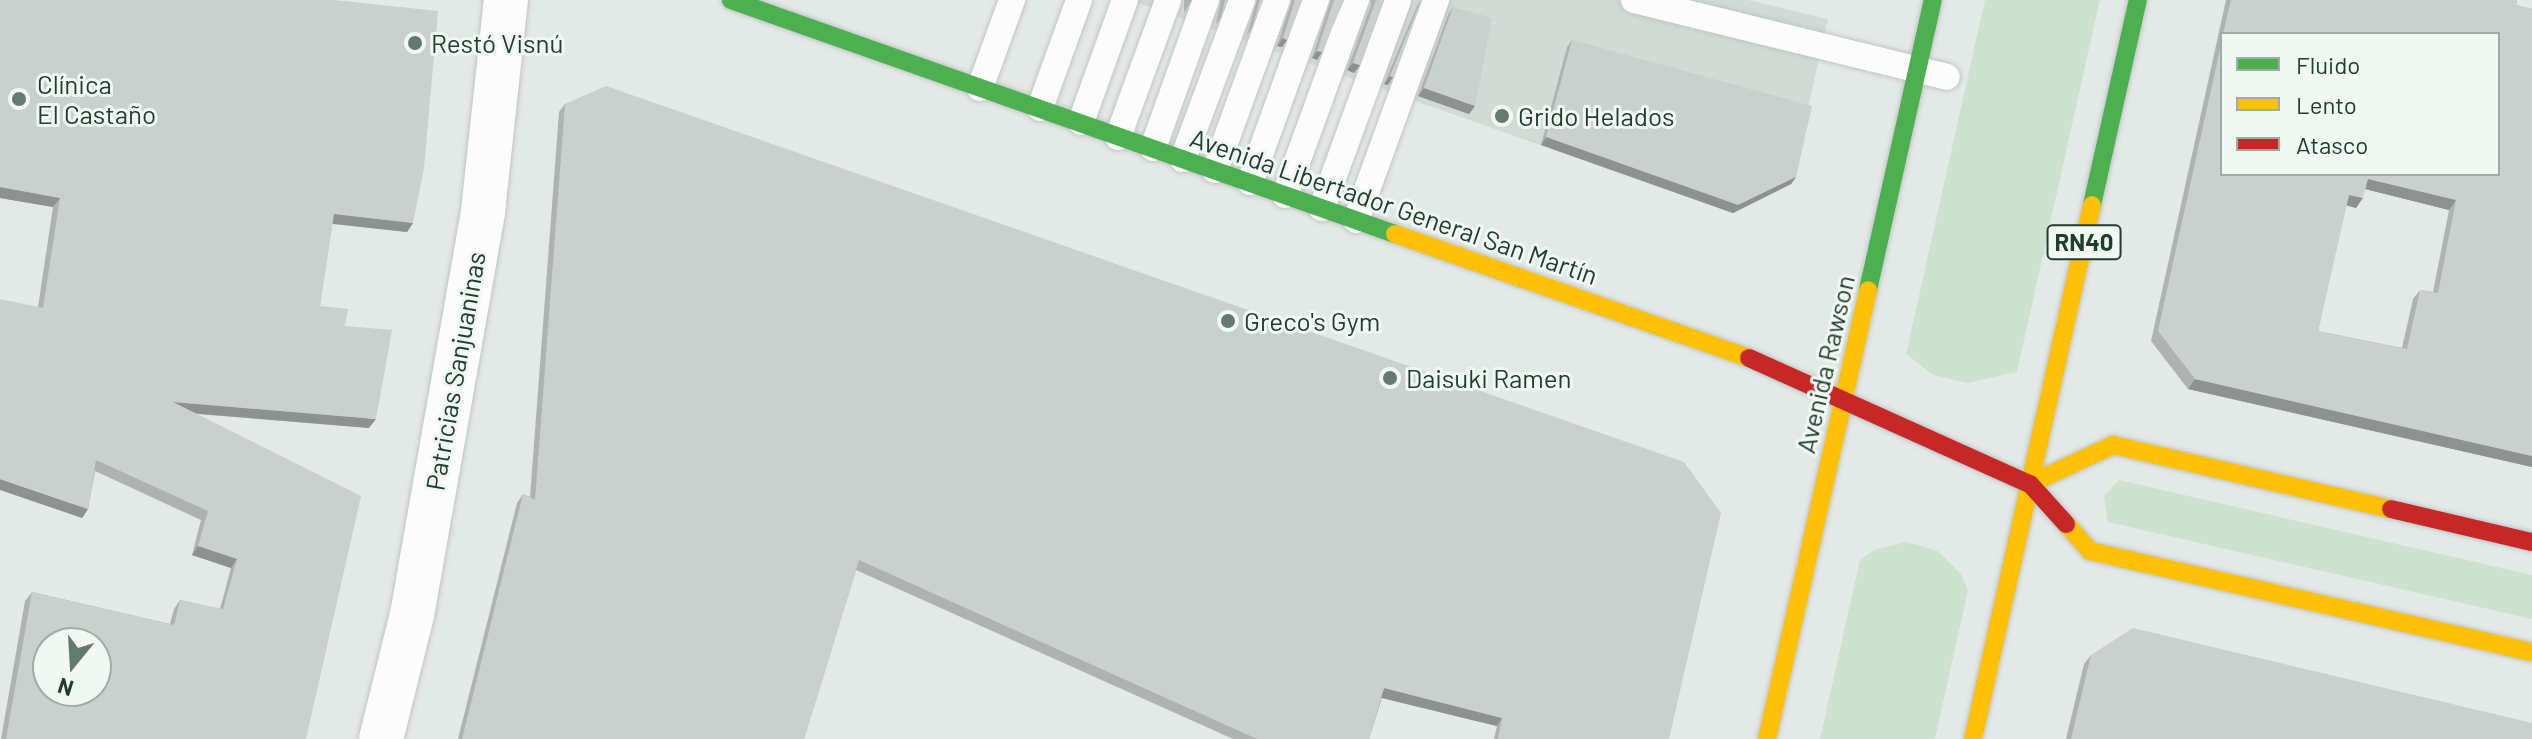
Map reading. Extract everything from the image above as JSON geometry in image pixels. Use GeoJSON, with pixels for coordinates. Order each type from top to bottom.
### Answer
{"type":"FeatureCollection","features":[{"type":"Feature","properties":{"kind":"main road","name":"Avenida Libertador General San Martín"},"geometry":{"type":"LineString","coordinates":[[731,0],[1746,357],[2030,484],[2090,551],[2532,652]]}},
{"type":"Feature","properties":{"kind":"main road","name":"Avenida Rawson"},"geometry":{"type":"LineString","coordinates":[[1767,739],[1933,0]]}},
{"type":"Feature","properties":{"kind":"main road","name":"RN40"},"geometry":{"type":"LineString","coordinates":[[1973,739],[2138,0]]}},
{"type":"Feature","properties":{"kind":"main road"},"geometry":{"type":"LineString","coordinates":[[2030,484],[2113,445],[2532,542]]}},
{"type":"Feature","properties":{"kind":"street","name":"Patricias Sanjuaninas"},"geometry":{"type":"LineString","coordinates":[[381,739],[412,615],[480,226],[506,0]]}},
{"type":"Feature","properties":{"kind":"lane"},"geometry":{"type":"LineString","coordinates":[[980,88],[1012,0]]}},
{"type":"Feature","properties":{"kind":"lane"},"geometry":{"type":"LineString","coordinates":[[1040,108],[1079,0]]}},
{"type":"Feature","properties":{"kind":"lane"},"geometry":{"type":"LineString","coordinates":[[1081,122],[1125,0]]}},
{"type":"Feature","properties":{"kind":"lane"},"geometry":{"type":"LineString","coordinates":[[1118,137],[1168,0]]}},
{"type":"Feature","properties":{"kind":"lane"},"geometry":{"type":"LineString","coordinates":[[1153,148],[1206,0]]}},
{"type":"Feature","properties":{"kind":"lane"},"geometry":{"type":"LineString","coordinates":[[1183,159],[1242,0]]}},
{"type":"Feature","properties":{"kind":"lane"},"geometry":{"type":"LineString","coordinates":[[1215,170],[1277,0]]}},
{"type":"Feature","properties":{"kind":"lane"},"geometry":{"type":"LineString","coordinates":[[1250,182],[1316,0]]}},
{"type":"Feature","properties":{"kind":"lane"},"geometry":{"type":"LineString","coordinates":[[1285,195],[1356,0]]}},
{"type":"Feature","properties":{"kind":"lane"},"geometry":{"type":"LineString","coordinates":[[1322,208],[1398,0]]}},
{"type":"Feature","properties":{"kind":"lane"},"geometry":{"type":"LineString","coordinates":[[1356,220],[1436,0]]}},
{"type":"Feature","properties":{"kind":"lane"},"geometry":{"type":"LineString","coordinates":[[1634,0],[1947,77]]}},
{"type":"Feature","properties":{"kind":"shaded area"},"geometry":{"type":"Polygon","coordinates":[[[1130,0],[1748,0],[1828,19],[1791,184],[1733,213],[1130,0]]]}},
{"type":"Feature","properties":{"kind":"green space"},"geometry":{"type":"Polygon","coordinates":[[[1985,0],[2100,0],[2017,372],[1967,383],[1933,375],[1906,354],[1985,0]]]}},
{"type":"Feature","properties":{"kind":"green space"},"geometry":{"type":"Polygon","coordinates":[[[2119,480],[2532,575],[2532,619],[2108,522],[2104,496],[2119,480]]]}},
{"type":"Feature","properties":{"kind":"green space"},"geometry":{"type":"Polygon","coordinates":[[[1906,542],[1938,551],[1961,574],[1968,590],[1935,739],[1820,739],[1860,560],[1874,550],[1906,542]]]}},
{"type":"Feature","properties":{"kind":"building"},"geometry":{"type":"Polygon","coordinates":[[[0,0],[334,0],[438,11],[424,168],[413,223],[334,214],[320,306],[348,309],[345,326],[392,330],[376,419],[173,402],[361,496],[306,739],[6,739],[32,592],[174,625],[180,600],[223,609],[237,559],[198,546],[208,511],[96,460],[88,509],[0,479],[0,299],[43,308],[60,198],[0,187],[0,0]]]}},
{"type":"Feature","properties":{"kind":"building"},"geometry":{"type":"Polygon","coordinates":[[[1260,0],[1263,0],[1252,28],[1260,0]]]}},
{"type":"Feature","properties":{"kind":"building"},"geometry":{"type":"Polygon","coordinates":[[[1295,0],[1302,0],[1287,40],[1283,38],[1295,0]]]}},
{"type":"Feature","properties":{"kind":"building"},"geometry":{"type":"Polygon","coordinates":[[[1334,0],[1344,0],[1322,52],[1317,51],[1334,0]]]}},
{"type":"Feature","properties":{"kind":"building"},"geometry":{"type":"Polygon","coordinates":[[[1376,0],[1384,0],[1360,65],[1353,63],[1376,0]]]}},
{"type":"Feature","properties":{"kind":"building"},"geometry":{"type":"Polygon","coordinates":[[[1421,0],[1393,77],[1390,76],[1421,0]]]}},
{"type":"Feature","properties":{"kind":"building"},"geometry":{"type":"Polygon","coordinates":[[[2231,0],[2517,0],[2516,5],[2532,9],[2532,456],[2195,379],[2158,331],[2220,49],[2220,176],[2500,176],[2500,32],[2223,32],[2231,0]],[[2368,179],[2363,198],[2349,195],[2318,331],[2407,349],[2420,290],[2438,293],[2456,200],[2368,179]]]}},
{"type":"Feature","properties":{"kind":"building"},"geometry":{"type":"Polygon","coordinates":[[[1453,7],[1492,18],[1475,106],[1424,88],[1453,7]]]}},
{"type":"Feature","properties":{"kind":"building"},"geometry":{"type":"Polygon","coordinates":[[[1572,40],[1812,106],[1796,177],[1738,205],[1546,137],[1572,40]]]}},
{"type":"Feature","properties":{"kind":"building"},"geometry":{"type":"Polygon","coordinates":[[[606,86],[1684,462],[1721,513],[1669,739],[1498,739],[1502,718],[1384,688],[1369,739],[1257,739],[859,560],[804,739],[462,739],[523,494],[535,500],[565,104],[606,86]]]}},
{"type":"Feature","properties":{"kind":"building"},"geometry":{"type":"Polygon","coordinates":[[[2133,628],[2532,723],[2532,739],[2071,739],[2091,655],[2133,628]]]}},
{"type":"Feature","properties":{"kind":"traffic: fast"},"geometry":{"type":"LineString","coordinates":[[731,0],[1395,234]]}},
{"type":"Feature","properties":{"kind":"traffic: fast"},"geometry":{"type":"LineString","coordinates":[[1868,290],[1933,0]]}},
{"type":"Feature","properties":{"kind":"traffic: fast"},"geometry":{"type":"LineString","coordinates":[[2092,205],[2138,0]]}},
{"type":"Feature","properties":{"kind":"traffic: slow"},"geometry":{"type":"LineString","coordinates":[[1973,739],[2092,205]]}},
{"type":"Feature","properties":{"kind":"traffic: slow"},"geometry":{"type":"LineString","coordinates":[[1395,234],[1749,358]]}},
{"type":"Feature","properties":{"kind":"traffic: slow"},"geometry":{"type":"LineString","coordinates":[[1767,739],[1868,290]]}},
{"type":"Feature","properties":{"kind":"traffic: slow"},"geometry":{"type":"LineString","coordinates":[[2030,484],[2113,445],[2391,509]]}},
{"type":"Feature","properties":{"kind":"traffic: slow"},"geometry":{"type":"LineString","coordinates":[[2066,524],[2090,551],[2532,652]]}},
{"type":"Feature","properties":{"kind":"traffic: jam"},"geometry":{"type":"LineString","coordinates":[[1749,358],[2030,484],[2066,524]]}},
{"type":"Feature","properties":{"kind":"traffic: jam"},"geometry":{"type":"LineString","coordinates":[[2391,509],[2532,542]]}},
{"type":"Feature","properties":{"kind":"place","name":"Restó Visnú"},"geometry":{"type":"Point","coordinates":[415,43]}},
{"type":"Feature","properties":{"kind":"place","name":"Clínica El Castaño"},"geometry":{"type":"Point","coordinates":[19,99]}},
{"type":"Feature","properties":{"kind":"place","name":"Grido Helados"},"geometry":{"type":"Point","coordinates":[1502,116]}},
{"type":"Feature","properties":{"kind":"place","name":"Greco's Gym"},"geometry":{"type":"Point","coordinates":[1228,321]}},
{"type":"Feature","properties":{"kind":"place","name":"Daisuki Ramen"},"geometry":{"type":"Point","coordinates":[1390,378]}}]}
